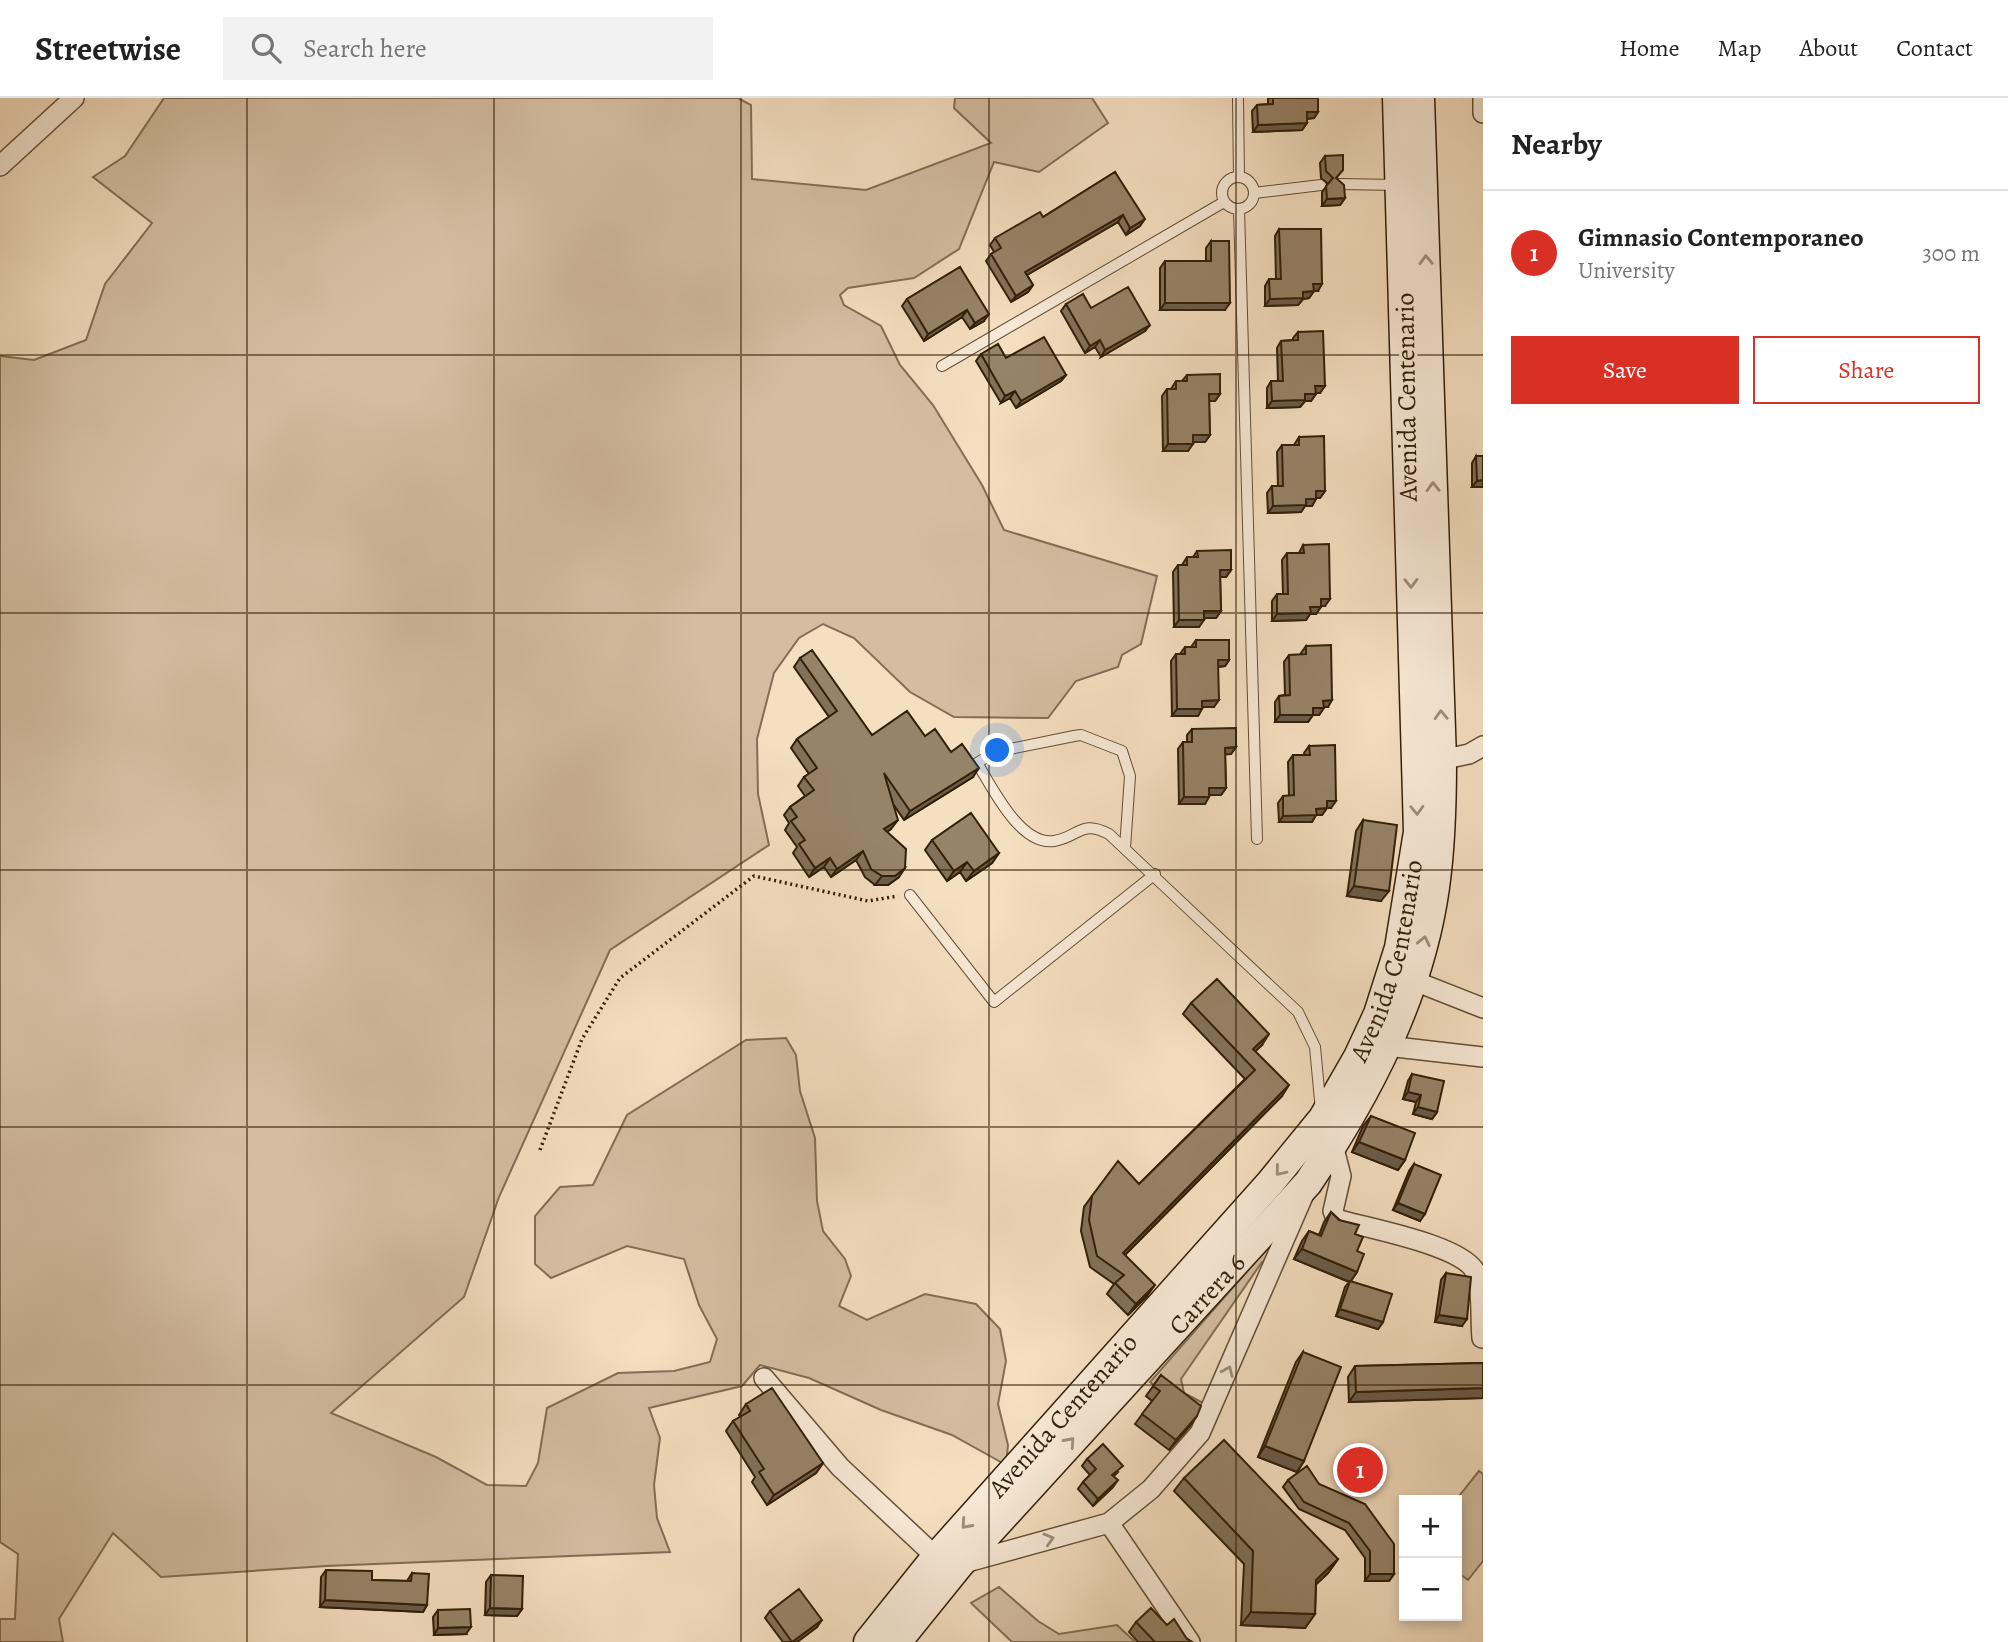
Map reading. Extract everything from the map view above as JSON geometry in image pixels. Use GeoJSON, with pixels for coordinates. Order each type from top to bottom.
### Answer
{"type":"FeatureCollection","features":[{"type":"Feature","properties":{"kind":"main road","name":"Avenida Centenario"},"geometry":{"type":"LineString","coordinates":[[869,1642],[948,1561],[1323,1118],[1358,1057],[1378,1014],[1399,948],[1429,762],[1412,185],[1397,98]]}},
{"type":"Feature","properties":{"kind":"main road"},"geometry":{"type":"LineString","coordinates":[[1412,185],[1420,98]]}},
{"type":"Feature","properties":{"kind":"main road","name":"Carrera 6"},"geometry":{"type":"LineString","coordinates":[[897,1642],[948,1561],[1308,1183],[1334,1144],[1363,1095],[1387,1046],[1421,954],[1434,890],[1441,834],[1429,762]]}},
{"type":"Feature","properties":{"kind":"street"},"geometry":{"type":"LineString","coordinates":[[0,166],[74,98]]}},
{"type":"Feature","properties":{"kind":"street"},"geometry":{"type":"LineString","coordinates":[[1483,98],[1483,113]]}},
{"type":"Feature","properties":{"kind":"street"},"geometry":{"type":"LineString","coordinates":[[1429,762],[1469,754],[1483,746]]}},
{"type":"Feature","properties":{"kind":"street"},"geometry":{"type":"LineString","coordinates":[[1412,980],[1483,1008]]}},
{"type":"Feature","properties":{"kind":"street"},"geometry":{"type":"LineString","coordinates":[[1387,1046],[1483,1057]]}},
{"type":"Feature","properties":{"kind":"street"},"geometry":{"type":"LineString","coordinates":[[1323,1118],[1334,1144],[1341,1176],[1333,1211],[1336,1219],[1450,1252],[1471,1264],[1477,1275],[1482,1338]]}},
{"type":"Feature","properties":{"kind":"street"},"geometry":{"type":"LineString","coordinates":[[764,1378],[840,1467],[948,1561],[1109,1523],[1151,1489],[1200,1433],[1296,1217],[1308,1183]]}},
{"type":"Feature","properties":{"kind":"street"},"geometry":{"type":"LineString","coordinates":[[1109,1523],[1190,1642]]}},
{"type":"Feature","properties":{"kind":"lane"},"geometry":{"type":"LineString","coordinates":[[1238,98],[1239,177]]}},
{"type":"Feature","properties":{"kind":"lane"},"geometry":{"type":"LineString","coordinates":[[1239,177],[1248,181],[1254,193],[1251,203],[1239,209]]}},
{"type":"Feature","properties":{"kind":"lane"},"geometry":{"type":"LineString","coordinates":[[1224,202],[1224,185],[1239,177]]}},
{"type":"Feature","properties":{"kind":"lane"},"geometry":{"type":"LineString","coordinates":[[1339,184],[1412,185]]}},
{"type":"Feature","properties":{"kind":"lane"},"geometry":{"type":"LineString","coordinates":[[1254,193],[1321,185]]}},
{"type":"Feature","properties":{"kind":"lane"},"geometry":{"type":"LineString","coordinates":[[1224,202],[1239,209]]}},
{"type":"Feature","properties":{"kind":"lane"},"geometry":{"type":"LineString","coordinates":[[942,366],[1224,202]]}},
{"type":"Feature","properties":{"kind":"lane"},"geometry":{"type":"LineString","coordinates":[[1239,209],[1257,839]]}},
{"type":"Feature","properties":{"kind":"lane"},"geometry":{"type":"LineString","coordinates":[[1125,848],[1130,776],[1122,751],[1081,735],[995,752],[977,763],[1013,819],[1041,840],[1055,841],[1082,828],[1096,827],[1110,834],[1298,1012],[1315,1047],[1323,1118]]}},
{"type":"Feature","properties":{"kind":"lane"},"geometry":{"type":"LineString","coordinates":[[910,895],[994,1002],[1155,874]]}},
{"type":"Feature","properties":{"kind":"path"},"geometry":{"type":"LineString","coordinates":[[540,1150],[582,1039],[620,978],[754,876],[868,901],[910,895]]}},
{"type":"Feature","properties":{"kind":"shaded area"},"geometry":{"type":"Polygon","coordinates":[[[164,98],[738,98],[751,105],[752,179],[866,190],[991,143],[954,108],[955,98],[1092,98],[1108,123],[1039,172],[994,162],[959,249],[914,278],[848,288],[840,295],[844,305],[881,326],[900,365],[933,405],[982,485],[1004,530],[1157,576],[1141,644],[1122,655],[1118,667],[1076,681],[1048,718],[954,717],[910,692],[854,638],[823,624],[799,638],[774,673],[757,739],[758,794],[769,845],[610,950],[499,1197],[464,1297],[331,1413],[436,1457],[487,1485],[526,1486],[538,1463],[547,1408],[618,1373],[674,1371],[710,1362],[717,1339],[699,1305],[684,1259],[627,1246],[551,1278],[535,1264],[535,1216],[560,1187],[593,1185],[627,1115],[746,1040],[786,1038],[796,1055],[800,1091],[815,1138],[817,1201],[823,1231],[845,1259],[851,1276],[839,1306],[867,1320],[925,1294],[976,1304],[1000,1329],[1006,1361],[998,1404],[1008,1445],[1006,1465],[952,1435],[881,1410],[809,1378],[760,1365],[742,1386],[649,1408],[660,1438],[654,1485],[657,1518],[670,1552],[326,1566],[161,1577],[113,1533],[59,1619],[63,1642],[0,1642],[0,1619],[15,1619],[18,1554],[0,1542],[0,356],[34,360],[86,340],[105,284],[152,223],[93,177],[125,156],[164,98]]]}},
{"type":"Feature","properties":{"kind":"shaded area"},"geometry":{"type":"Polygon","coordinates":[[[1280,1234],[1275,1256],[1262,1262],[1181,1379],[1184,1393],[1205,1404],[1198,1419],[1150,1382],[1280,1234]]]}},
{"type":"Feature","properties":{"kind":"shaded area"},"geometry":{"type":"Polygon","coordinates":[[[1479,1471],[1483,1474],[1483,1561],[1468,1580],[1462,1576],[1460,1495],[1479,1471]]]}},
{"type":"Feature","properties":{"kind":"shaded area"},"geometry":{"type":"Polygon","coordinates":[[[999,1587],[1038,1621],[1059,1634],[1117,1625],[1135,1642],[1012,1642],[971,1603],[999,1587]]]}},
{"type":"Feature","properties":{"kind":"building"},"geometry":{"type":"Polygon","coordinates":[[[1273,98],[1318,98],[1318,112],[1307,112],[1307,123],[1258,125],[1257,105],[1273,104],[1273,98]]]}},
{"type":"Feature","properties":{"kind":"building"},"geometry":{"type":"Polygon","coordinates":[[[1343,155],[1343,170],[1336,178],[1344,185],[1345,198],[1327,199],[1326,186],[1333,178],[1326,171],[1325,156],[1343,155]]]}},
{"type":"Feature","properties":{"kind":"building"},"geometry":{"type":"Polygon","coordinates":[[[1115,172],[1145,219],[1130,228],[1123,215],[1025,272],[1033,285],[1016,296],[991,254],[1001,248],[995,238],[1040,212],[1043,217],[1115,172]]]}},
{"type":"Feature","properties":{"kind":"building"},"geometry":{"type":"Polygon","coordinates":[[[1279,229],[1321,229],[1322,284],[1313,284],[1314,291],[1303,292],[1303,298],[1270,299],[1269,279],[1281,279],[1279,229]]]}},
{"type":"Feature","properties":{"kind":"building"},"geometry":{"type":"Polygon","coordinates":[[[1211,241],[1229,241],[1230,303],[1165,303],[1165,261],[1211,261],[1211,241]]]}},
{"type":"Feature","properties":{"kind":"building"},"geometry":{"type":"Polygon","coordinates":[[[960,267],[989,314],[975,323],[967,310],[928,334],[907,299],[960,267]]]}},
{"type":"Feature","properties":{"kind":"building"},"geometry":{"type":"Polygon","coordinates":[[[1128,287],[1150,325],[1105,350],[1100,340],[1090,346],[1066,304],[1083,294],[1091,308],[1128,287]]]}},
{"type":"Feature","properties":{"kind":"building"},"geometry":{"type":"Polygon","coordinates":[[[1323,331],[1325,386],[1315,386],[1316,394],[1305,394],[1305,400],[1272,401],[1271,381],[1283,381],[1281,341],[1298,340],[1298,332],[1323,331]]]}},
{"type":"Feature","properties":{"kind":"building"},"geometry":{"type":"Polygon","coordinates":[[[1044,337],[1066,375],[1021,401],[1015,391],[1005,396],[981,354],[998,344],[1006,358],[1044,337]]]}},
{"type":"Feature","properties":{"kind":"building"},"geometry":{"type":"Polygon","coordinates":[[[1220,374],[1220,394],[1209,394],[1210,435],[1193,435],[1193,444],[1168,444],[1167,389],[1176,389],[1176,381],[1187,381],[1187,375],[1220,374]]]}},
{"type":"Feature","properties":{"kind":"building"},"geometry":{"type":"Polygon","coordinates":[[[1324,436],[1325,491],[1316,491],[1316,499],[1306,499],[1306,505],[1273,506],[1272,486],[1283,486],[1282,445],[1299,445],[1299,437],[1324,436]]]}},
{"type":"Feature","properties":{"kind":"building"},"geometry":{"type":"Polygon","coordinates":[[[1476,456],[1483,456],[1483,480],[1477,481],[1476,456]]]}},
{"type":"Feature","properties":{"kind":"building"},"geometry":{"type":"Polygon","coordinates":[[[1329,544],[1330,599],[1321,599],[1321,607],[1310,607],[1311,613],[1277,614],[1277,594],[1288,594],[1287,553],[1304,553],[1303,545],[1329,544]]]}},
{"type":"Feature","properties":{"kind":"building"},"geometry":{"type":"Polygon","coordinates":[[[1231,550],[1231,570],[1220,570],[1221,611],[1204,611],[1204,620],[1179,620],[1178,565],[1187,565],[1187,557],[1198,557],[1197,551],[1231,550]]]}},
{"type":"Feature","properties":{"kind":"building"},"geometry":{"type":"Polygon","coordinates":[[[1196,640],[1229,640],[1229,660],[1218,660],[1219,700],[1202,701],[1202,709],[1177,709],[1176,654],[1185,654],[1185,647],[1196,647],[1196,640]]]}},
{"type":"Feature","properties":{"kind":"building"},"geometry":{"type":"Polygon","coordinates":[[[1331,645],[1332,700],[1323,701],[1324,708],[1313,708],[1313,715],[1280,715],[1279,696],[1290,695],[1289,655],[1306,654],[1306,646],[1331,645]]]}},
{"type":"Feature","properties":{"kind":"building"},"geometry":{"type":"Polygon","coordinates":[[[812,650],[872,735],[907,711],[925,736],[935,729],[951,752],[962,744],[979,768],[910,811],[884,773],[898,820],[884,829],[906,849],[905,868],[895,876],[882,876],[871,869],[863,851],[837,869],[830,858],[815,868],[799,844],[805,840],[791,821],[797,817],[790,807],[814,790],[804,777],[817,768],[797,739],[837,711],[800,658],[812,650]]]}},
{"type":"Feature","properties":{"kind":"building"},"geometry":{"type":"Polygon","coordinates":[[[1236,728],[1236,747],[1225,748],[1226,788],[1209,788],[1209,797],[1184,797],[1183,742],[1192,742],[1192,729],[1236,728]]]}},
{"type":"Feature","properties":{"kind":"building"},"geometry":{"type":"Polygon","coordinates":[[[1335,745],[1336,801],[1327,801],[1327,808],[1316,809],[1317,815],[1283,816],[1283,796],[1294,795],[1293,755],[1310,755],[1309,746],[1335,745]]]}},
{"type":"Feature","properties":{"kind":"building"},"geometry":{"type":"Polygon","coordinates":[[[971,813],[999,853],[974,871],[967,862],[954,871],[932,840],[971,813]]]}},
{"type":"Feature","properties":{"kind":"building"},"geometry":{"type":"Polygon","coordinates":[[[1363,820],[1397,825],[1389,891],[1354,886],[1363,820]]]}},
{"type":"Feature","properties":{"kind":"building"},"geometry":{"type":"Polygon","coordinates":[[[1217,979],[1269,1034],[1253,1049],[1289,1085],[1123,1253],[1155,1285],[1136,1304],[1115,1283],[1124,1275],[1097,1256],[1089,1220],[1092,1196],[1118,1161],[1139,1184],[1255,1070],[1191,1003],[1217,979]]]}},
{"type":"Feature","properties":{"kind":"building"},"geometry":{"type":"Polygon","coordinates":[[[1412,1074],[1444,1081],[1437,1112],[1418,1107],[1421,1095],[1408,1092],[1412,1074]]]}},
{"type":"Feature","properties":{"kind":"building"},"geometry":{"type":"Polygon","coordinates":[[[1371,1116],[1415,1133],[1405,1160],[1359,1142],[1371,1116]]]}},
{"type":"Feature","properties":{"kind":"building"},"geometry":{"type":"Polygon","coordinates":[[[1414,1164],[1441,1175],[1425,1214],[1398,1203],[1414,1164]]]}},
{"type":"Feature","properties":{"kind":"building"},"geometry":{"type":"Polygon","coordinates":[[[1331,1212],[1339,1220],[1359,1225],[1355,1234],[1363,1237],[1357,1251],[1364,1254],[1357,1272],[1302,1249],[1309,1231],[1321,1236],[1331,1212]]]}},
{"type":"Feature","properties":{"kind":"building"},"geometry":{"type":"Polygon","coordinates":[[[1446,1273],[1471,1277],[1467,1319],[1439,1315],[1446,1273]]]}},
{"type":"Feature","properties":{"kind":"building"},"geometry":{"type":"Polygon","coordinates":[[[1350,1281],[1392,1294],[1383,1322],[1340,1309],[1350,1281]]]}},
{"type":"Feature","properties":{"kind":"building"},"geometry":{"type":"Polygon","coordinates":[[[1303,1352],[1341,1367],[1304,1461],[1265,1446],[1303,1352]]]}},
{"type":"Feature","properties":{"kind":"building"},"geometry":{"type":"Polygon","coordinates":[[[1483,1363],[1483,1388],[1356,1392],[1355,1366],[1483,1363]]]}},
{"type":"Feature","properties":{"kind":"building"},"geometry":{"type":"Polygon","coordinates":[[[1161,1375],[1201,1406],[1197,1416],[1176,1440],[1142,1414],[1160,1391],[1153,1386],[1161,1375]]]}},
{"type":"Feature","properties":{"kind":"building"},"geometry":{"type":"Polygon","coordinates":[[[772,1388],[823,1463],[774,1495],[759,1472],[764,1469],[733,1421],[750,1411],[746,1404],[772,1388]]]}},
{"type":"Feature","properties":{"kind":"building"},"geometry":{"type":"Polygon","coordinates":[[[1224,1440],[1338,1559],[1316,1580],[1315,1614],[1251,1612],[1253,1551],[1184,1478],[1224,1440]]]}},
{"type":"Feature","properties":{"kind":"building"},"geometry":{"type":"Polygon","coordinates":[[[1103,1444],[1123,1466],[1112,1475],[1118,1480],[1098,1499],[1083,1482],[1096,1469],[1087,1459],[1103,1444]]]}},
{"type":"Feature","properties":{"kind":"building"},"geometry":{"type":"Polygon","coordinates":[[[1307,1466],[1319,1484],[1365,1504],[1394,1544],[1394,1574],[1370,1574],[1370,1551],[1349,1523],[1304,1502],[1288,1480],[1307,1466]]]}},
{"type":"Feature","properties":{"kind":"building"},"geometry":{"type":"Polygon","coordinates":[[[326,1570],[372,1571],[372,1580],[411,1581],[412,1573],[429,1574],[427,1605],[325,1600],[326,1570]]]}},
{"type":"Feature","properties":{"kind":"building"},"geometry":{"type":"Polygon","coordinates":[[[491,1575],[523,1576],[522,1609],[490,1608],[491,1575]]]}},
{"type":"Feature","properties":{"kind":"building"},"geometry":{"type":"Polygon","coordinates":[[[799,1589],[822,1620],[792,1642],[770,1611],[799,1589]]]}},
{"type":"Feature","properties":{"kind":"building"},"geometry":{"type":"Polygon","coordinates":[[[1151,1608],[1167,1625],[1174,1619],[1192,1642],[1155,1642],[1136,1622],[1151,1608]]]}},
{"type":"Feature","properties":{"kind":"building"},"geometry":{"type":"Polygon","coordinates":[[[470,1609],[471,1627],[438,1628],[438,1610],[470,1609]]]}},
{"type":"Feature","properties":{"kind":"place","name":"Gimnasio Contemporaneo"},"geometry":{"type":"Point","coordinates":[1360,1470]}}]}
